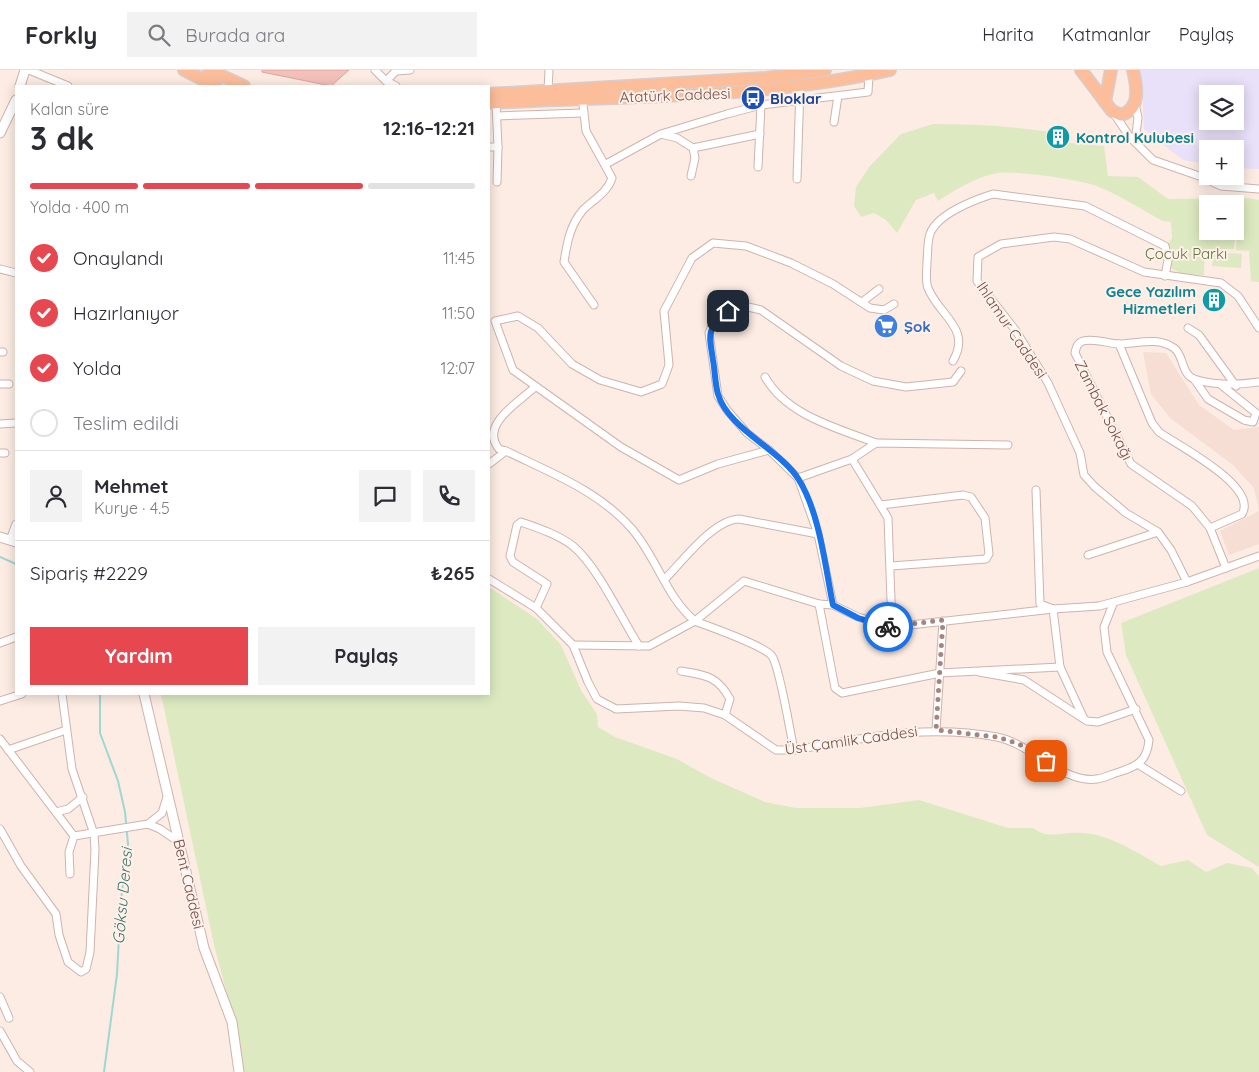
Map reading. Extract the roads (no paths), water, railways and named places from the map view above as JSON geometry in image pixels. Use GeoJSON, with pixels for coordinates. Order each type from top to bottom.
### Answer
{"type":"FeatureCollection","features":[{"type":"Feature","properties":{"kind":"main road"},"geometry":{"type":"LineString","coordinates":[[184,70],[214,85]]}},
{"type":"Feature","properties":{"kind":"main road"},"geometry":{"type":"LineString","coordinates":[[209,70],[242,85]]}},
{"type":"Feature","properties":{"kind":"main road","name":"Atatürk Caddesi"},"geometry":{"type":"LineString","coordinates":[[491,100],[766,78],[825,70]]}},
{"type":"Feature","properties":{"kind":"main road","name":"Atatürk Caddesi"},"geometry":{"type":"LineString","coordinates":[[491,100],[548,90],[582,94],[754,92],[800,87],[890,70]]}},
{"type":"Feature","properties":{"kind":"main road"},"geometry":{"type":"LineString","coordinates":[[1081,70],[1108,107],[1117,115],[1125,114],[1135,104],[1133,70]]}},
{"type":"Feature","properties":{"kind":"main road"},"geometry":{"type":"LineString","coordinates":[[1108,107],[1111,70]]}},
{"type":"Feature","properties":{"kind":"main road"},"geometry":{"type":"LineString","coordinates":[[1127,70],[1135,104]]}},
{"type":"Feature","properties":{"kind":"street"},"geometry":{"type":"LineString","coordinates":[[20,85],[27,70],[65,85]]}},
{"type":"Feature","properties":{"kind":"street"},"geometry":{"type":"LineString","coordinates":[[375,70],[386,84],[397,70],[410,70]]}},
{"type":"Feature","properties":{"kind":"street"},"geometry":{"type":"LineString","coordinates":[[548,90],[549,70]]}},
{"type":"Feature","properties":{"kind":"street"},"geometry":{"type":"LineString","coordinates":[[606,164],[661,134],[761,105],[868,92],[869,75]]}},
{"type":"Feature","properties":{"kind":"street"},"geometry":{"type":"LineString","coordinates":[[797,179],[800,87]]}},
{"type":"Feature","properties":{"kind":"street"},"geometry":{"type":"LineString","coordinates":[[582,94],[586,131],[606,164],[612,178],[610,186],[582,211],[573,225],[567,240],[564,262],[594,305]]}},
{"type":"Feature","properties":{"kind":"street"},"geometry":{"type":"LineString","coordinates":[[834,122],[838,96]]}},
{"type":"Feature","properties":{"kind":"street"},"geometry":{"type":"LineString","coordinates":[[491,100],[497,116],[497,182]]}},
{"type":"Feature","properties":{"kind":"street"},"geometry":{"type":"LineString","coordinates":[[0,133],[15,102]]}},
{"type":"Feature","properties":{"kind":"street"},"geometry":{"type":"LineString","coordinates":[[1135,104],[1138,118],[1135,142]]}},
{"type":"Feature","properties":{"kind":"street"},"geometry":{"type":"LineString","coordinates":[[758,167],[761,105]]}},
{"type":"Feature","properties":{"kind":"street"},"geometry":{"type":"LineString","coordinates":[[1108,107],[1135,142],[1153,160],[1202,177],[1221,186],[1259,189]]}},
{"type":"Feature","properties":{"kind":"street"},"geometry":{"type":"LineString","coordinates":[[497,116],[583,113]]}},
{"type":"Feature","properties":{"kind":"street"},"geometry":{"type":"LineString","coordinates":[[661,134],[677,138],[693,148],[760,134]]}},
{"type":"Feature","properties":{"kind":"street"},"geometry":{"type":"LineString","coordinates":[[490,147],[498,147]]}},
{"type":"Feature","properties":{"kind":"street"},"geometry":{"type":"LineString","coordinates":[[690,176],[695,158],[693,148]]}},
{"type":"Feature","properties":{"kind":"street"},"geometry":{"type":"LineString","coordinates":[[953,361],[960,350],[960,337],[927,286],[930,234],[938,222],[964,205],[993,194],[1085,206],[1165,246],[1168,260],[1165,276],[1220,283],[1238,296],[1259,328]]}},
{"type":"Feature","properties":{"kind":"street","name":"Ihlamur Caddesi"},"geometry":{"type":"LineString","coordinates":[[1158,532],[1126,513],[1095,487],[1084,474],[1080,453],[1048,383],[1016,332],[977,281],[978,257],[1001,244],[1054,237],[1070,239],[1144,272],[1165,276]]}},
{"type":"Feature","properties":{"kind":"street"},"geometry":{"type":"LineString","coordinates":[[769,450],[718,464],[678,480],[621,447],[513,370],[494,321],[518,316],[538,328],[572,364],[600,380],[642,392],[662,384],[669,365],[664,311],[692,258],[713,244],[746,246],[791,263],[833,284],[870,308],[884,310],[894,304]]}},
{"type":"Feature","properties":{"kind":"street"},"geometry":{"type":"LineString","coordinates":[[0,269],[15,273]]}},
{"type":"Feature","properties":{"kind":"street"},"geometry":{"type":"LineString","coordinates":[[862,302],[879,288]]}},
{"type":"Feature","properties":{"kind":"street"},"geometry":{"type":"LineString","coordinates":[[833,605],[818,534],[798,478],[747,432],[727,410],[718,396],[709,333],[714,322],[728,311],[744,306],[761,310],[841,366],[873,381],[906,387],[953,382],[961,371]]}},
{"type":"Feature","properties":{"kind":"street"},"geometry":{"type":"LineString","coordinates":[[1188,328],[1199,335],[1236,386]]}},
{"type":"Feature","properties":{"kind":"street","name":"Zambak Sokağı"},"geometry":{"type":"LineString","coordinates":[[1119,344],[1083,341],[1078,345],[1075,353],[1131,464],[1192,506],[1210,528],[1226,568]]}},
{"type":"Feature","properties":{"kind":"street"},"geometry":{"type":"LineString","coordinates":[[1210,528],[1242,514],[1245,510],[1245,500],[1239,490],[1218,469],[1159,432],[1152,423],[1119,344],[1144,341],[1162,342],[1176,349],[1188,375],[1194,378],[1236,386],[1259,382]]}},
{"type":"Feature","properties":{"kind":"street"},"geometry":{"type":"LineString","coordinates":[[765,377],[770,386],[805,415],[876,443],[1008,445]]}},
{"type":"Feature","properties":{"kind":"street"},"geometry":{"type":"LineString","coordinates":[[1194,378],[1208,399],[1244,420],[1253,422],[1256,419],[1256,413],[1220,383]]}},
{"type":"Feature","properties":{"kind":"street"},"geometry":{"type":"LineString","coordinates":[[0,384],[9,384]]}},
{"type":"Feature","properties":{"kind":"street"},"geometry":{"type":"LineString","coordinates":[[536,387],[494,424],[492,436],[499,450],[506,451],[584,489],[614,512],[633,530],[665,579],[675,601],[695,621],[762,648],[772,656],[777,670],[794,750]]}},
{"type":"Feature","properties":{"kind":"street"},"geometry":{"type":"LineString","coordinates":[[0,424],[15,423]]}},
{"type":"Feature","properties":{"kind":"street"},"geometry":{"type":"LineString","coordinates":[[798,478],[852,459],[876,443]]}},
{"type":"Feature","properties":{"kind":"street"},"geometry":{"type":"LineString","coordinates":[[490,463],[506,451]]}},
{"type":"Feature","properties":{"kind":"street"},"geometry":{"type":"LineString","coordinates":[[852,459],[888,518],[892,627]]}},
{"type":"Feature","properties":{"kind":"street"},"geometry":{"type":"LineString","coordinates":[[1036,490],[1040,604],[1053,609]]}},
{"type":"Feature","properties":{"kind":"street"},"geometry":{"type":"LineString","coordinates":[[881,505],[962,495],[971,497],[986,518],[989,554],[986,559],[891,566]]}},
{"type":"Feature","properties":{"kind":"street"},"geometry":{"type":"LineString","coordinates":[[665,579],[717,526],[728,520],[739,519],[818,534]]}},
{"type":"Feature","properties":{"kind":"street"},"geometry":{"type":"LineString","coordinates":[[536,608],[547,584],[513,562],[510,556],[517,525],[521,522],[543,529],[573,546],[589,563],[638,646]]}},
{"type":"Feature","properties":{"kind":"street"},"geometry":{"type":"LineString","coordinates":[[1088,555],[1158,532],[1171,550],[1187,582]]}},
{"type":"Feature","properties":{"kind":"street"},"geometry":{"type":"LineString","coordinates":[[0,537],[13,541]]}},
{"type":"Feature","properties":{"kind":"street"},"geometry":{"type":"LineString","coordinates":[[572,645],[649,646],[695,621],[744,581],[818,604],[833,605],[858,618],[892,627],[943,620],[1113,604],[1187,582],[1259,556]]}},
{"type":"Feature","properties":{"kind":"street","name":"Üst Çamlik Caddesi"},"geometry":{"type":"LineString","coordinates":[[490,580],[536,608],[572,645],[597,699],[616,709],[679,706],[704,708],[725,714],[776,750],[794,750],[900,732],[936,730],[998,737],[1019,744],[1059,770],[1076,777],[1096,779],[1139,765]]}},
{"type":"Feature","properties":{"kind":"street"},"geometry":{"type":"LineString","coordinates":[[818,604],[835,688],[842,693],[940,672],[1060,667]]}},
{"type":"Feature","properties":{"kind":"street"},"geometry":{"type":"LineString","coordinates":[[1113,604],[1104,627],[1107,652],[1136,709],[1149,740],[1148,753],[1139,765],[1181,791]]}},
{"type":"Feature","properties":{"kind":"street"},"geometry":{"type":"LineString","coordinates":[[1099,606],[1110,612]]}},
{"type":"Feature","properties":{"kind":"street"},"geometry":{"type":"LineString","coordinates":[[1053,609],[1060,667],[1083,717]]}},
{"type":"Feature","properties":{"kind":"street"},"geometry":{"type":"LineString","coordinates":[[936,730],[943,620]]}},
{"type":"Feature","properties":{"kind":"street"},"geometry":{"type":"LineString","coordinates":[[0,643],[15,637]]}},
{"type":"Feature","properties":{"kind":"street"},"geometry":{"type":"LineString","coordinates":[[966,670],[1024,680],[1087,721],[1098,722],[1136,709]]}},
{"type":"Feature","properties":{"kind":"street"},"geometry":{"type":"LineString","coordinates":[[681,671],[707,675],[725,690],[730,698],[725,714]]}},
{"type":"Feature","properties":{"kind":"street"},"geometry":{"type":"LineString","coordinates":[[0,701],[19,695]]}},
{"type":"Feature","properties":{"kind":"street"},"geometry":{"type":"LineString","coordinates":[[0,829],[21,866],[56,914],[59,935],[68,962],[81,972],[86,968],[90,952],[95,850],[94,834],[72,769],[62,695]]}},
{"type":"Feature","properties":{"kind":"street","name":"Bent Caddesi"},"geometry":{"type":"LineString","coordinates":[[144,695],[204,948],[232,1022],[239,1072]]}},
{"type":"Feature","properties":{"kind":"street"},"geometry":{"type":"LineString","coordinates":[[8,750],[66,730]]}},
{"type":"Feature","properties":{"kind":"street"},"geometry":{"type":"LineString","coordinates":[[0,740],[74,836]]}},
{"type":"Feature","properties":{"kind":"street"},"geometry":{"type":"LineString","coordinates":[[148,824],[162,813],[168,794]]}},
{"type":"Feature","properties":{"kind":"street"},"geometry":{"type":"LineString","coordinates":[[56,812],[68,809],[83,798]]}},
{"type":"Feature","properties":{"kind":"street"},"geometry":{"type":"LineString","coordinates":[[74,836],[148,824],[160,829],[179,842]]}},
{"type":"Feature","properties":{"kind":"street"},"geometry":{"type":"LineString","coordinates":[[70,874],[69,852],[74,836]]}},
{"type":"Feature","properties":{"kind":"street"},"geometry":{"type":"LineString","coordinates":[[0,997],[10,1018]]}},
{"type":"Feature","properties":{"kind":"street"},"geometry":{"type":"LineString","coordinates":[[0,1031],[17,1061],[30,1072]]}},
{"type":"Feature","properties":{"kind":"waterway","name":"Göksu Deresi"},"geometry":{"type":"LineString","coordinates":[[0,557],[15,564]]}},
{"type":"Feature","properties":{"kind":"waterway","name":"Göksu Deresi"},"geometry":{"type":"LineString","coordinates":[[100,695],[100,733],[118,781],[125,812],[128,844],[121,900],[117,974],[104,1072]]}},
{"type":"Feature","properties":{"kind":"place","name":"Bloklar"},"geometry":{"type":"Point","coordinates":[753,98]}},
{"type":"Feature","properties":{"kind":"place","name":"Kontrol Kulubesi"},"geometry":{"type":"Point","coordinates":[1058,137]}},
{"type":"Feature","properties":{"kind":"place","name":"Gece Yazılım Hizmetleri"},"geometry":{"type":"Point","coordinates":[1214,300]}},
{"type":"Feature","properties":{"kind":"place","name":"Şok"},"geometry":{"type":"Point","coordinates":[886,326]}},
{"type":"Feature","properties":{"kind":"park label","name":"Çocuk Parkı"},"geometry":{"type":"Point","coordinates":[1186,253]}}]}
